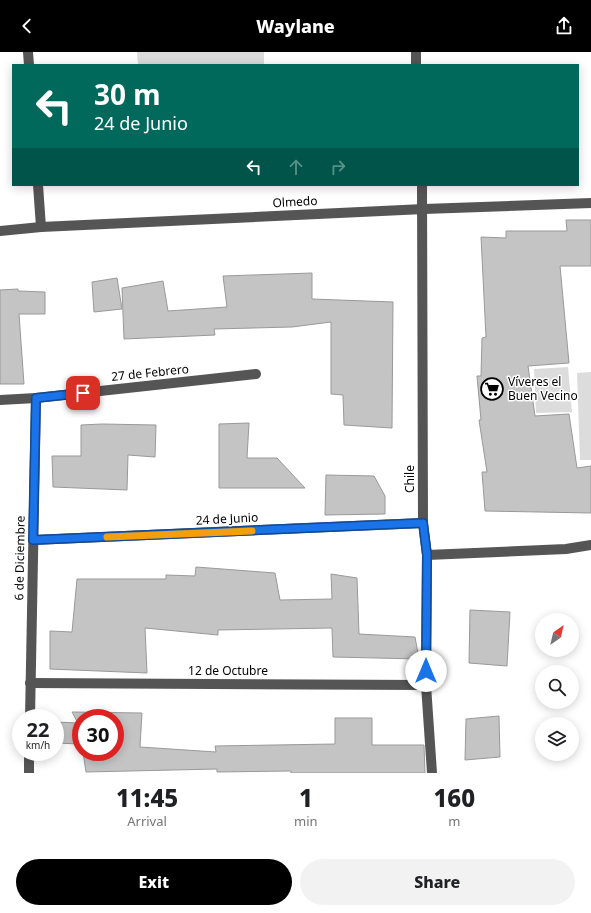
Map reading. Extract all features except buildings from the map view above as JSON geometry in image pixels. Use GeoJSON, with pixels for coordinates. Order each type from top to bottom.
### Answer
{"type":"FeatureCollection","features":[{"type":"Feature","properties":{"kind":"street"},"geometry":{"type":"LineString","coordinates":[[28,52],[29,64]]}},
{"type":"Feature","properties":{"kind":"street"},"geometry":{"type":"LineString","coordinates":[[416,52],[416,64]]}},
{"type":"Feature","properties":{"kind":"street"},"geometry":{"type":"LineString","coordinates":[[38,186],[41,227]]}},
{"type":"Feature","properties":{"kind":"street","name":"Chile"},"geometry":{"type":"LineString","coordinates":[[422,186],[424,209],[423,523],[427,555],[426,685],[432,773]]}},
{"type":"Feature","properties":{"kind":"street","name":"Olmedo"},"geometry":{"type":"LineString","coordinates":[[0,231],[41,227],[424,209],[591,203]]}},
{"type":"Feature","properties":{"kind":"street","name":"27 de Febrero"},"geometry":{"type":"LineString","coordinates":[[0,400],[36,398],[256,374]]}},
{"type":"Feature","properties":{"kind":"street","name":"6 de Diciembre"},"geometry":{"type":"LineString","coordinates":[[30,709],[36,398]]}},
{"type":"Feature","properties":{"kind":"street","name":"24 de Junio"},"geometry":{"type":"LineString","coordinates":[[33,540],[423,523]]}},
{"type":"Feature","properties":{"kind":"street"},"geometry":{"type":"LineString","coordinates":[[427,555],[566,549],[591,545]]}},
{"type":"Feature","properties":{"kind":"street","name":"12 de Octubre"},"geometry":{"type":"LineString","coordinates":[[30,682],[426,685]]}},
{"type":"Feature","properties":{"kind":"street"},"geometry":{"type":"LineString","coordinates":[[29,761],[29,773]]}},
{"type":"Feature","properties":{"kind":"shaded area"},"geometry":{"type":"Polygon","coordinates":[[[137,52],[264,52],[264,64],[138,64],[137,52]]]}},
{"type":"Feature","properties":{"kind":"shaded area"},"geometry":{"type":"Polygon","coordinates":[[[568,367],[572,412],[536,413],[534,369],[568,367]]]}},
{"type":"Feature","properties":{"kind":"shaded area"},"geometry":{"type":"Polygon","coordinates":[[[591,372],[591,460],[580,460],[577,373],[591,372]]]}},
{"type":"Feature","properties":{"kind":"slow traffic"},"geometry":{"type":"LineString","coordinates":[[107,537],[252,531]]}},
{"type":"Feature","properties":{"kind":"place","name":"Víveres el Buen Vecino"},"geometry":{"type":"Point","coordinates":[492,389]}},
{"type":"Feature","properties":{"kind":"route"},"geometry":{"type":"LineString","coordinates":[[83,393],[36,398],[33,540],[423,523],[427,555],[426,671]]}}]}
